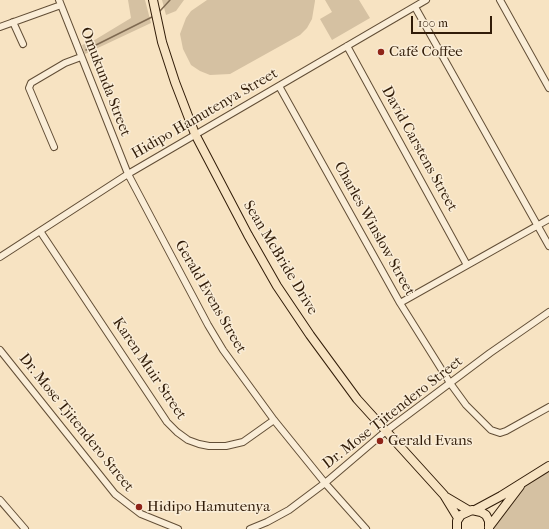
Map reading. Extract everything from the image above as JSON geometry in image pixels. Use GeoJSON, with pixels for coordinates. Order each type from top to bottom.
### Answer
{"type":"FeatureCollection","features":[{"type":"Feature","properties":{"kind":"main road","name":"Sean McBride Drive"},"geometry":{"type":"LineString","coordinates":[[153,0],[162,42],[175,82],[195,134],[248,235],[277,286],[357,399],[444,495],[472,510],[486,515],[489,521],[489,528]]}},
{"type":"Feature","properties":{"kind":"main road"},"geometry":{"type":"LineString","coordinates":[[456,525],[464,512],[472,510],[501,496],[549,466]]}},
{"type":"Feature","properties":{"kind":"main road"},"geometry":{"type":"LineString","coordinates":[[489,528],[523,482]]}},
{"type":"Feature","properties":{"kind":"main road","name":"Sean McBride Drive"},"geometry":{"type":"LineString","coordinates":[[444,495],[456,525]]}},
{"type":"Feature","properties":{"kind":"street","name":"Hidipo Hamutenya Street"},"geometry":{"type":"LineString","coordinates":[[0,257],[128,174],[426,0]]}},
{"type":"Feature","properties":{"kind":"street"},"geometry":{"type":"LineString","coordinates":[[500,0],[549,88]]}},
{"type":"Feature","properties":{"kind":"street"},"geometry":{"type":"LineString","coordinates":[[0,27],[60,3]]}},
{"type":"Feature","properties":{"kind":"street","name":"Omukunda Street"},"geometry":{"type":"LineString","coordinates":[[60,3],[128,174]]}},
{"type":"Feature","properties":{"kind":"street"},"geometry":{"type":"LineString","coordinates":[[415,7],[549,246]]}},
{"type":"Feature","properties":{"kind":"street"},"geometry":{"type":"LineString","coordinates":[[14,22],[22,44]]}},
{"type":"Feature","properties":{"kind":"street","name":"David Carstens Street"},"geometry":{"type":"LineString","coordinates":[[347,46],[467,265]]}},
{"type":"Feature","properties":{"kind":"street"},"geometry":{"type":"LineString","coordinates":[[54,147],[28,88],[31,83],[51,71],[65,63],[81,57]]}},
{"type":"Feature","properties":{"kind":"street","name":"Charles Winslow Street"},"geometry":{"type":"LineString","coordinates":[[278,86],[400,303],[450,384],[466,405],[482,422],[495,432],[506,431],[549,407]]}},
{"type":"Feature","properties":{"kind":"street","name":"Gerald Evens Street"},"geometry":{"type":"LineString","coordinates":[[128,174],[208,325],[223,350],[274,420],[325,483],[366,529]]}},
{"type":"Feature","properties":{"kind":"street"},"geometry":{"type":"LineString","coordinates":[[400,303],[549,219]]}},
{"type":"Feature","properties":{"kind":"street","name":"Karen Muir Street"},"geometry":{"type":"LineString","coordinates":[[40,231],[167,422],[177,432],[188,440],[199,444],[209,446],[226,446],[243,442],[274,420]]}},
{"type":"Feature","properties":{"kind":"street","name":"Dr. Mose Tjitendero Street"},"geometry":{"type":"LineString","coordinates":[[250,529],[289,510],[325,483],[386,431],[490,353],[549,312]]}},
{"type":"Feature","properties":{"kind":"street","name":"Dr. Mose Tjitendero Street"},"geometry":{"type":"LineString","coordinates":[[0,350],[115,494],[141,514],[178,529]]}},
{"type":"Feature","properties":{"kind":"street"},"geometry":{"type":"LineString","coordinates":[[0,500],[25,529]]}},
{"type":"Feature","properties":{"kind":"shaded area"},"geometry":{"type":"Polygon","coordinates":[[[128,0],[145,0],[151,23],[85,54],[82,45],[93,41],[131,18],[128,0]]]}},
{"type":"Feature","properties":{"kind":"shaded area"},"geometry":{"type":"Polygon","coordinates":[[[162,0],[184,0],[176,11],[166,15],[162,0]]]}},
{"type":"Feature","properties":{"kind":"shaded area"},"geometry":{"type":"Polygon","coordinates":[[[207,0],[315,1],[312,19],[307,28],[300,35],[230,74],[210,75],[191,65],[183,49],[180,34],[186,18],[191,11],[207,0]]]}},
{"type":"Feature","properties":{"kind":"shaded area"},"geometry":{"type":"Polygon","coordinates":[[[325,0],[359,0],[370,18],[332,40],[320,19],[332,12],[325,0]]]}},
{"type":"Feature","properties":{"kind":"shaded area"},"geometry":{"type":"Polygon","coordinates":[[[549,466],[549,529],[489,529],[523,482],[549,466]]]}},
{"type":"Feature","properties":{"kind":"waterway"},"geometry":{"type":"LineString","coordinates":[[160,11],[170,0]]}},
{"type":"Feature","properties":{"kind":"waterway"},"geometry":{"type":"LineString","coordinates":[[86,50],[152,17]]}},
{"type":"Feature","properties":{"kind":"place","name":"Café Coffee"},"geometry":{"type":"Point","coordinates":[381,52]}},
{"type":"Feature","properties":{"kind":"place","name":"Gerald Evans"},"geometry":{"type":"Point","coordinates":[380,441]}},
{"type":"Feature","properties":{"kind":"place","name":"Hidipo Hamutenya"},"geometry":{"type":"Point","coordinates":[139,507]}}]}
